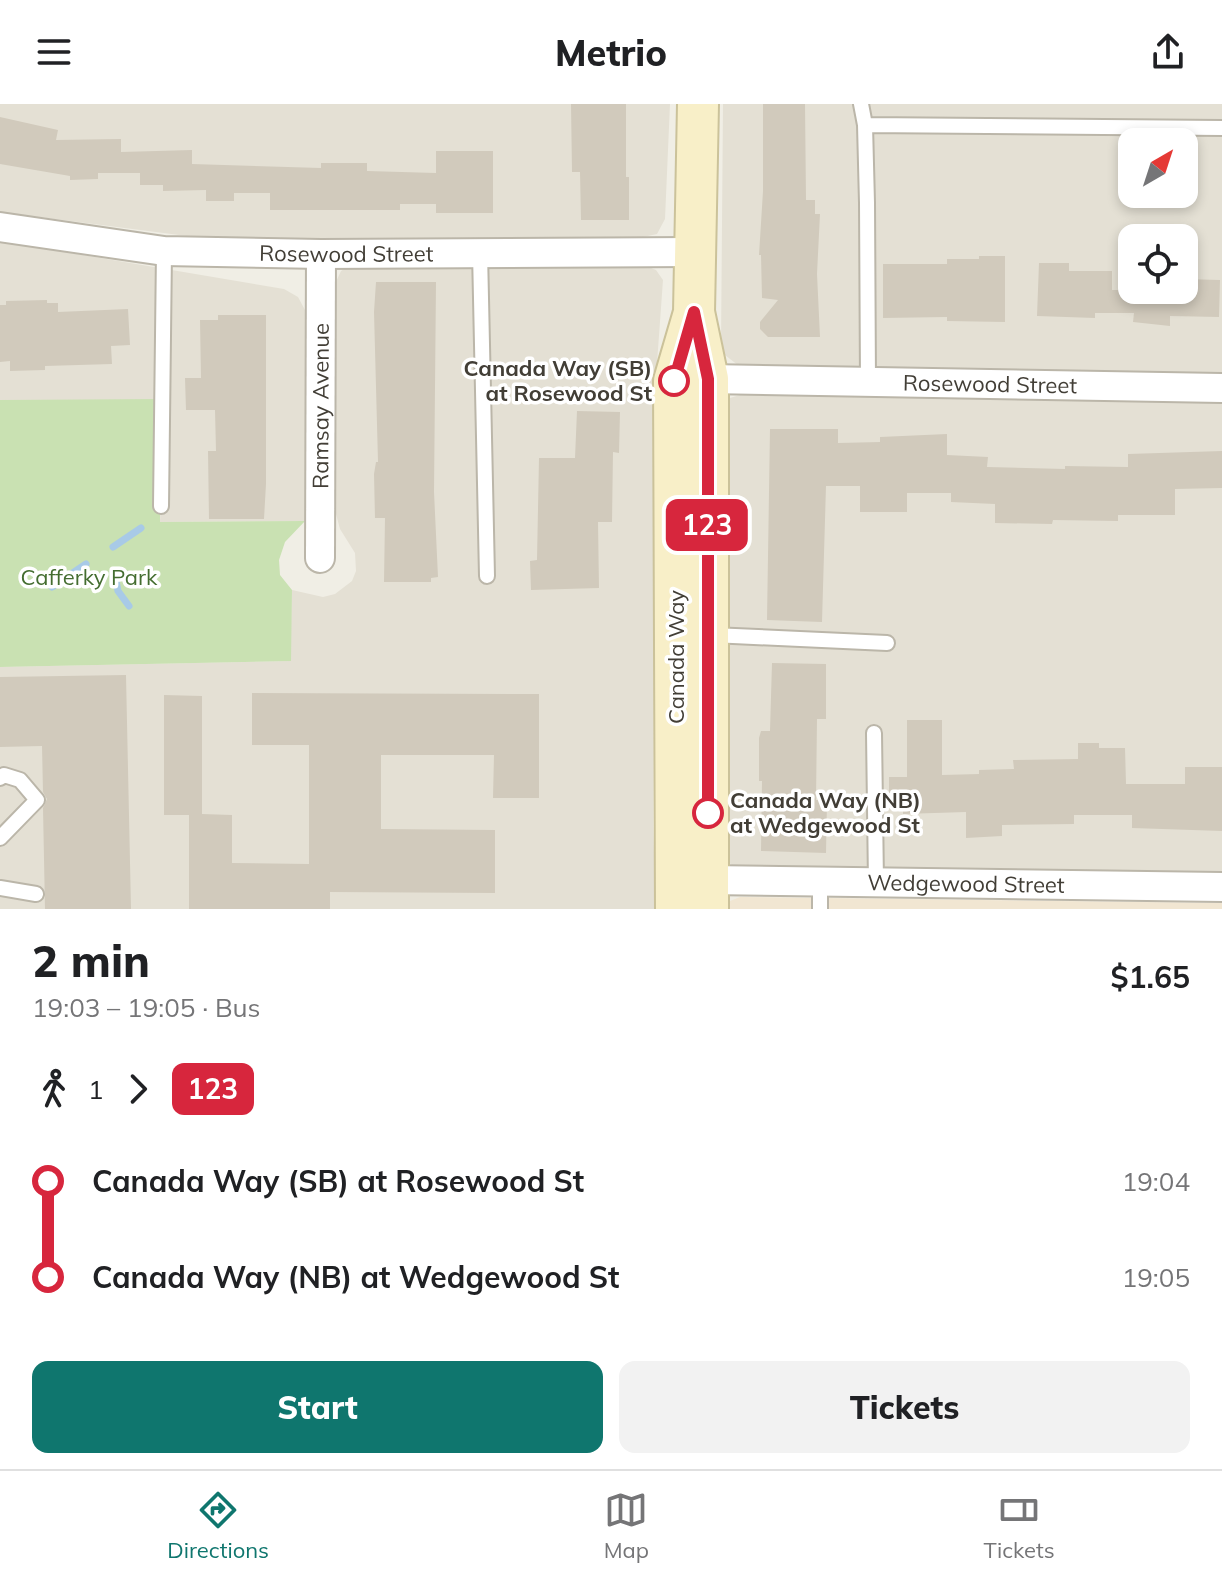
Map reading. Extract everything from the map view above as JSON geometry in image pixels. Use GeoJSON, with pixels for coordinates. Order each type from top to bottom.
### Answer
{"type":"FeatureCollection","features":[{"type":"Feature","properties":{"kind":"main road","name":"Canada Way"},"geometry":{"type":"LineString","coordinates":[[698,104],[694,312],[708,379],[708,895]]}},
{"type":"Feature","properties":{"kind":"main road","name":"Canada Way"},"geometry":{"type":"LineString","coordinates":[[676,909],[674,381],[694,312]]}},
{"type":"Feature","properties":{"kind":"street","name":"Rosewood Street"},"geometry":{"type":"LineString","coordinates":[[0,227],[164,251],[321,254],[694,252]]}},
{"type":"Feature","properties":{"kind":"street","name":"Ramsay Avenue"},"geometry":{"type":"LineString","coordinates":[[320,558],[321,254]]}},
{"type":"Feature","properties":{"kind":"street","name":"Rosewood Street"},"geometry":{"type":"LineString","coordinates":[[708,379],[1222,388]]}},
{"type":"Feature","properties":{"kind":"street","name":"Wedgewood Street"},"geometry":{"type":"LineString","coordinates":[[708,895],[820,896],[876,883],[1222,887]]}},
{"type":"Feature","properties":{"kind":"lane"},"geometry":{"type":"LineString","coordinates":[[861,104],[865,125],[868,381]]}},
{"type":"Feature","properties":{"kind":"lane"},"geometry":{"type":"LineString","coordinates":[[865,125],[1222,128]]}},
{"type":"Feature","properties":{"kind":"lane"},"geometry":{"type":"LineString","coordinates":[[161,506],[164,251]]}},
{"type":"Feature","properties":{"kind":"lane"},"geometry":{"type":"LineString","coordinates":[[480,252],[487,576]]}},
{"type":"Feature","properties":{"kind":"lane"},"geometry":{"type":"LineString","coordinates":[[706,634],[887,643]]}},
{"type":"Feature","properties":{"kind":"lane"},"geometry":{"type":"LineString","coordinates":[[874,733],[876,883]]}},
{"type":"Feature","properties":{"kind":"lane"},"geometry":{"type":"LineString","coordinates":[[0,778],[4,775],[20,780],[37,800],[0,838]]}},
{"type":"Feature","properties":{"kind":"lane"},"geometry":{"type":"LineString","coordinates":[[0,888],[36,894]]}},
{"type":"Feature","properties":{"kind":"shaded area"},"geometry":{"type":"Polygon","coordinates":[[[0,104],[670,104],[665,219],[657,234],[643,237],[301,239],[187,236],[0,212],[0,104]]]}},
{"type":"Feature","properties":{"kind":"shaded area"},"geometry":{"type":"Polygon","coordinates":[[[723,104],[1222,104],[1222,376],[739,366],[725,355],[721,346],[723,104]]]}},
{"type":"Feature","properties":{"kind":"shaded area"},"geometry":{"type":"Polygon","coordinates":[[[0,241],[284,289],[298,297],[305,310],[308,514],[305,521],[160,522],[161,506],[0,400],[0,241]]]}},
{"type":"Feature","properties":{"kind":"shaded area"},"geometry":{"type":"Polygon","coordinates":[[[646,266],[656,270],[663,280],[656,377],[653,826],[656,909],[0,909],[0,667],[290,661],[292,590],[323,597],[335,594],[352,581],[356,571],[355,553],[340,529],[336,514],[334,286],[341,271],[346,268],[646,266]]]}},
{"type":"Feature","properties":{"kind":"shaded area"},"geometry":{"type":"Polygon","coordinates":[[[743,394],[1222,400],[1222,878],[735,867],[725,860],[725,403],[743,394]]]}},
{"type":"Feature","properties":{"kind":"shaded area"},"geometry":{"type":"Polygon","coordinates":[[[740,897],[1222,903],[1222,909],[723,909],[730,901],[740,897]]]}},
{"type":"Feature","properties":{"kind":"green space","name":"Cafferky Park"},"geometry":{"type":"Polygon","coordinates":[[[162,399],[160,522],[305,521],[285,542],[279,560],[280,575],[292,590],[291,661],[0,667],[0,400],[162,399]]]}},
{"type":"Feature","properties":{"kind":"building"},"geometry":{"type":"Polygon","coordinates":[[[571,104],[626,104],[629,220],[581,220],[580,172],[572,172],[571,104]]]}},
{"type":"Feature","properties":{"kind":"building"},"geometry":{"type":"Polygon","coordinates":[[[763,104],[805,104],[806,200],[815,200],[815,214],[820,214],[817,274],[820,337],[768,337],[760,329],[760,322],[778,300],[762,298],[759,255],[763,104]]]}},
{"type":"Feature","properties":{"kind":"building"},"geometry":{"type":"Polygon","coordinates":[[[0,117],[58,130],[56,140],[121,139],[121,152],[192,150],[192,164],[321,168],[321,163],[367,163],[367,171],[436,173],[436,151],[493,151],[493,213],[436,213],[436,204],[400,204],[400,210],[270,210],[270,193],[234,193],[234,201],[206,201],[206,190],[163,191],[163,185],[140,185],[140,173],[98,173],[98,179],[70,180],[70,176],[0,164],[0,117]]]}},
{"type":"Feature","properties":{"kind":"building"},"geometry":{"type":"Polygon","coordinates":[[[979,256],[1005,256],[1005,322],[947,321],[947,317],[883,318],[883,264],[947,264],[947,259],[979,259],[979,256]]]}},
{"type":"Feature","properties":{"kind":"building"},"geometry":{"type":"Polygon","coordinates":[[[1039,263],[1069,263],[1069,271],[1112,271],[1112,290],[1118,290],[1118,304],[1198,304],[1198,279],[1220,280],[1219,317],[1170,316],[1170,326],[1133,322],[1134,313],[1095,313],[1095,318],[1037,316],[1039,263]]]}},
{"type":"Feature","properties":{"kind":"building"},"geometry":{"type":"Polygon","coordinates":[[[376,282],[436,282],[434,492],[438,577],[431,578],[431,582],[384,582],[385,518],[375,518],[374,474],[378,462],[376,282]]]}},
{"type":"Feature","properties":{"kind":"building"},"geometry":{"type":"Polygon","coordinates":[[[47,300],[47,303],[58,303],[58,312],[128,309],[130,345],[111,346],[112,364],[45,366],[45,370],[10,371],[10,361],[0,362],[0,305],[6,305],[6,301],[47,300]]]}},
{"type":"Feature","properties":{"kind":"building"},"geometry":{"type":"Polygon","coordinates":[[[218,315],[266,315],[264,519],[209,519],[208,451],[216,451],[215,410],[186,410],[185,378],[201,378],[200,320],[218,320],[218,315]]]}},
{"type":"Feature","properties":{"kind":"building"},"geometry":{"type":"Polygon","coordinates":[[[577,411],[620,412],[619,453],[613,452],[612,522],[598,522],[599,588],[531,590],[530,561],[537,560],[539,458],[575,458],[577,411]]]}},
{"type":"Feature","properties":{"kind":"building"},"geometry":{"type":"Polygon","coordinates":[[[770,429],[838,429],[838,443],[880,442],[880,437],[947,434],[947,455],[988,457],[987,467],[1128,467],[1128,454],[1222,451],[1222,488],[1175,489],[1175,515],[1118,515],[1118,521],[1053,520],[1052,524],[995,523],[995,504],[951,502],[951,493],[907,493],[907,512],[860,512],[860,486],[826,486],[822,622],[767,620],[770,429]]]}},
{"type":"Feature","properties":{"kind":"building"},"geometry":{"type":"Polygon","coordinates":[[[772,663],[826,664],[826,719],[817,719],[816,800],[827,800],[826,853],[761,851],[759,738],[761,731],[770,731],[772,663]]]}},
{"type":"Feature","properties":{"kind":"building"},"geometry":{"type":"Polygon","coordinates":[[[126,675],[131,909],[45,909],[43,808],[47,799],[43,792],[42,746],[0,747],[0,677],[126,675]]]}},
{"type":"Feature","properties":{"kind":"building"},"geometry":{"type":"Polygon","coordinates":[[[252,693],[539,694],[539,798],[493,798],[494,755],[381,755],[381,829],[495,830],[495,893],[330,892],[330,909],[189,909],[189,815],[164,815],[164,695],[202,696],[202,814],[232,815],[232,863],[309,864],[309,745],[252,745],[252,693]]]}},
{"type":"Feature","properties":{"kind":"building"},"geometry":{"type":"Polygon","coordinates":[[[907,720],[942,720],[942,775],[1014,769],[1013,760],[1078,759],[1078,743],[1099,743],[1099,748],[1125,748],[1126,784],[1185,784],[1185,767],[1222,767],[1222,831],[1132,828],[1132,815],[1074,815],[1074,824],[1002,825],[1002,836],[966,838],[966,812],[903,814],[903,806],[889,806],[889,777],[907,777],[907,720]]]}},
{"type":"Feature","properties":{"kind":"waterway"},"geometry":{"type":"LineString","coordinates":[[113,547],[141,528]]}},
{"type":"Feature","properties":{"kind":"waterway"},"geometry":{"type":"LineString","coordinates":[[52,587],[86,564]]}},
{"type":"Feature","properties":{"kind":"waterway"},"geometry":{"type":"LineString","coordinates":[[114,571],[118,591],[129,606]]}},
{"type":"Feature","properties":{"kind":"bus line","name":"123"},"geometry":{"type":"LineString","coordinates":[[674,381],[694,312],[708,379],[708,813]]}},
{"type":"Feature","properties":{"kind":"place","name":"Canada Way (SB) at Rosewood St"},"geometry":{"type":"Point","coordinates":[674,381]}},
{"type":"Feature","properties":{"kind":"place","name":"Canada Way (NB) at Wedgewood St"},"geometry":{"type":"Point","coordinates":[708,813]}}]}
